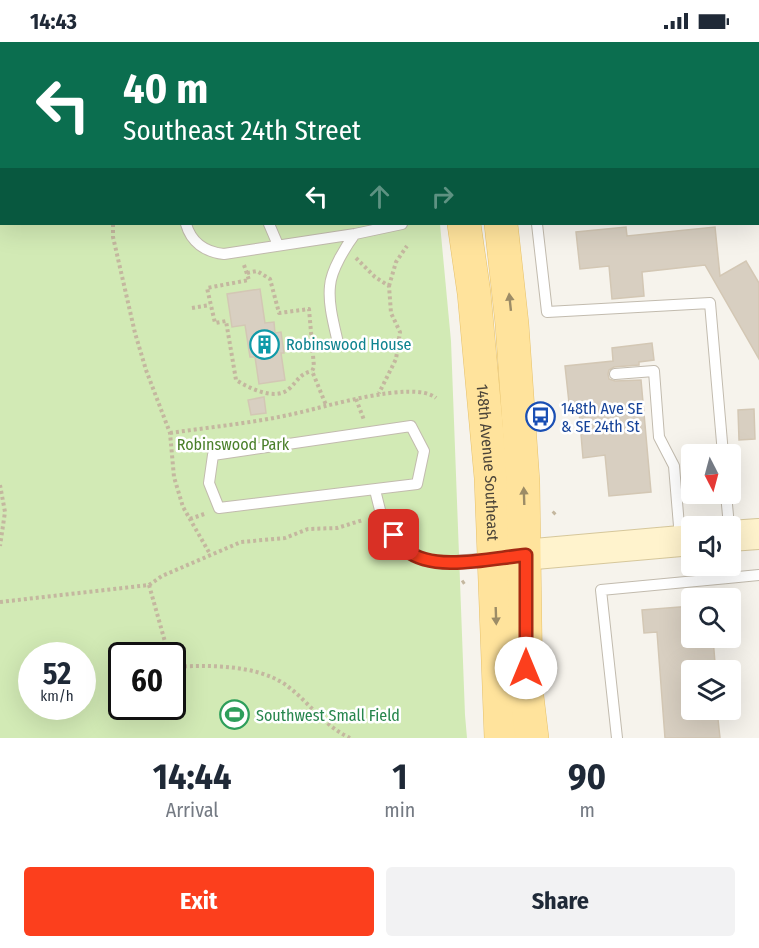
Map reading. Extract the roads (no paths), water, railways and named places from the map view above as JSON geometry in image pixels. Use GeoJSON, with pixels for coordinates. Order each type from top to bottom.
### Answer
{"type":"FeatureCollection","features":[{"type":"Feature","properties":{"kind":"main road","name":"148th Avenue Southeast"},"geometry":{"type":"LineString","coordinates":[[464,225],[474,293],[491,478],[510,556],[532,738]]}},
{"type":"Feature","properties":{"kind":"main road","name":"148th Avenue Southeast"},"geometry":{"type":"LineString","coordinates":[[501,738],[510,556],[523,482],[513,336],[502,225]]}},
{"type":"Feature","properties":{"kind":"street"},"geometry":{"type":"LineString","coordinates":[[741,535],[759,534]]}},
{"type":"Feature","properties":{"kind":"street"},"geometry":{"type":"LineString","coordinates":[[510,556],[681,540]]}},
{"type":"Feature","properties":{"kind":"lane"},"geometry":{"type":"LineString","coordinates":[[187,225],[195,241],[204,248],[217,253],[234,253],[397,225]]}},
{"type":"Feature","properties":{"kind":"lane"},"geometry":{"type":"LineString","coordinates":[[269,225],[278,245]]}},
{"type":"Feature","properties":{"kind":"lane"},"geometry":{"type":"LineString","coordinates":[[537,225],[547,312],[710,303],[722,444]]}},
{"type":"Feature","properties":{"kind":"lane"},"geometry":{"type":"LineString","coordinates":[[338,343],[331,310],[330,285],[345,248],[355,234]]}},
{"type":"Feature","properties":{"kind":"lane"},"geometry":{"type":"LineString","coordinates":[[615,374],[654,371],[659,437],[674,466],[682,516]]}},
{"type":"Feature","properties":{"kind":"lane"},"geometry":{"type":"LineString","coordinates":[[411,426],[424,452],[417,484],[375,490],[219,508],[209,483],[213,455],[411,426]]}},
{"type":"Feature","properties":{"kind":"lane"},"geometry":{"type":"LineString","coordinates":[[375,490],[382,518],[404,550],[422,560],[443,562],[510,556]]}},
{"type":"Feature","properties":{"kind":"lane"},"geometry":{"type":"LineString","coordinates":[[617,738],[601,590],[759,575]]}},
{"type":"Feature","properties":{"kind":"place","name":"Robinswood House"},"geometry":{"type":"Point","coordinates":[265,344]}},
{"type":"Feature","properties":{"kind":"place","name":"148th Ave SE & SE 24th St"},"geometry":{"type":"Point","coordinates":[540,417]}},
{"type":"Feature","properties":{"kind":"place","name":"Southwest Small Field"},"geometry":{"type":"Point","coordinates":[235,715]}},
{"type":"Feature","properties":{"kind":"park label","name":"Robinswood Park"},"geometry":{"type":"Point","coordinates":[233,444]}}]}
